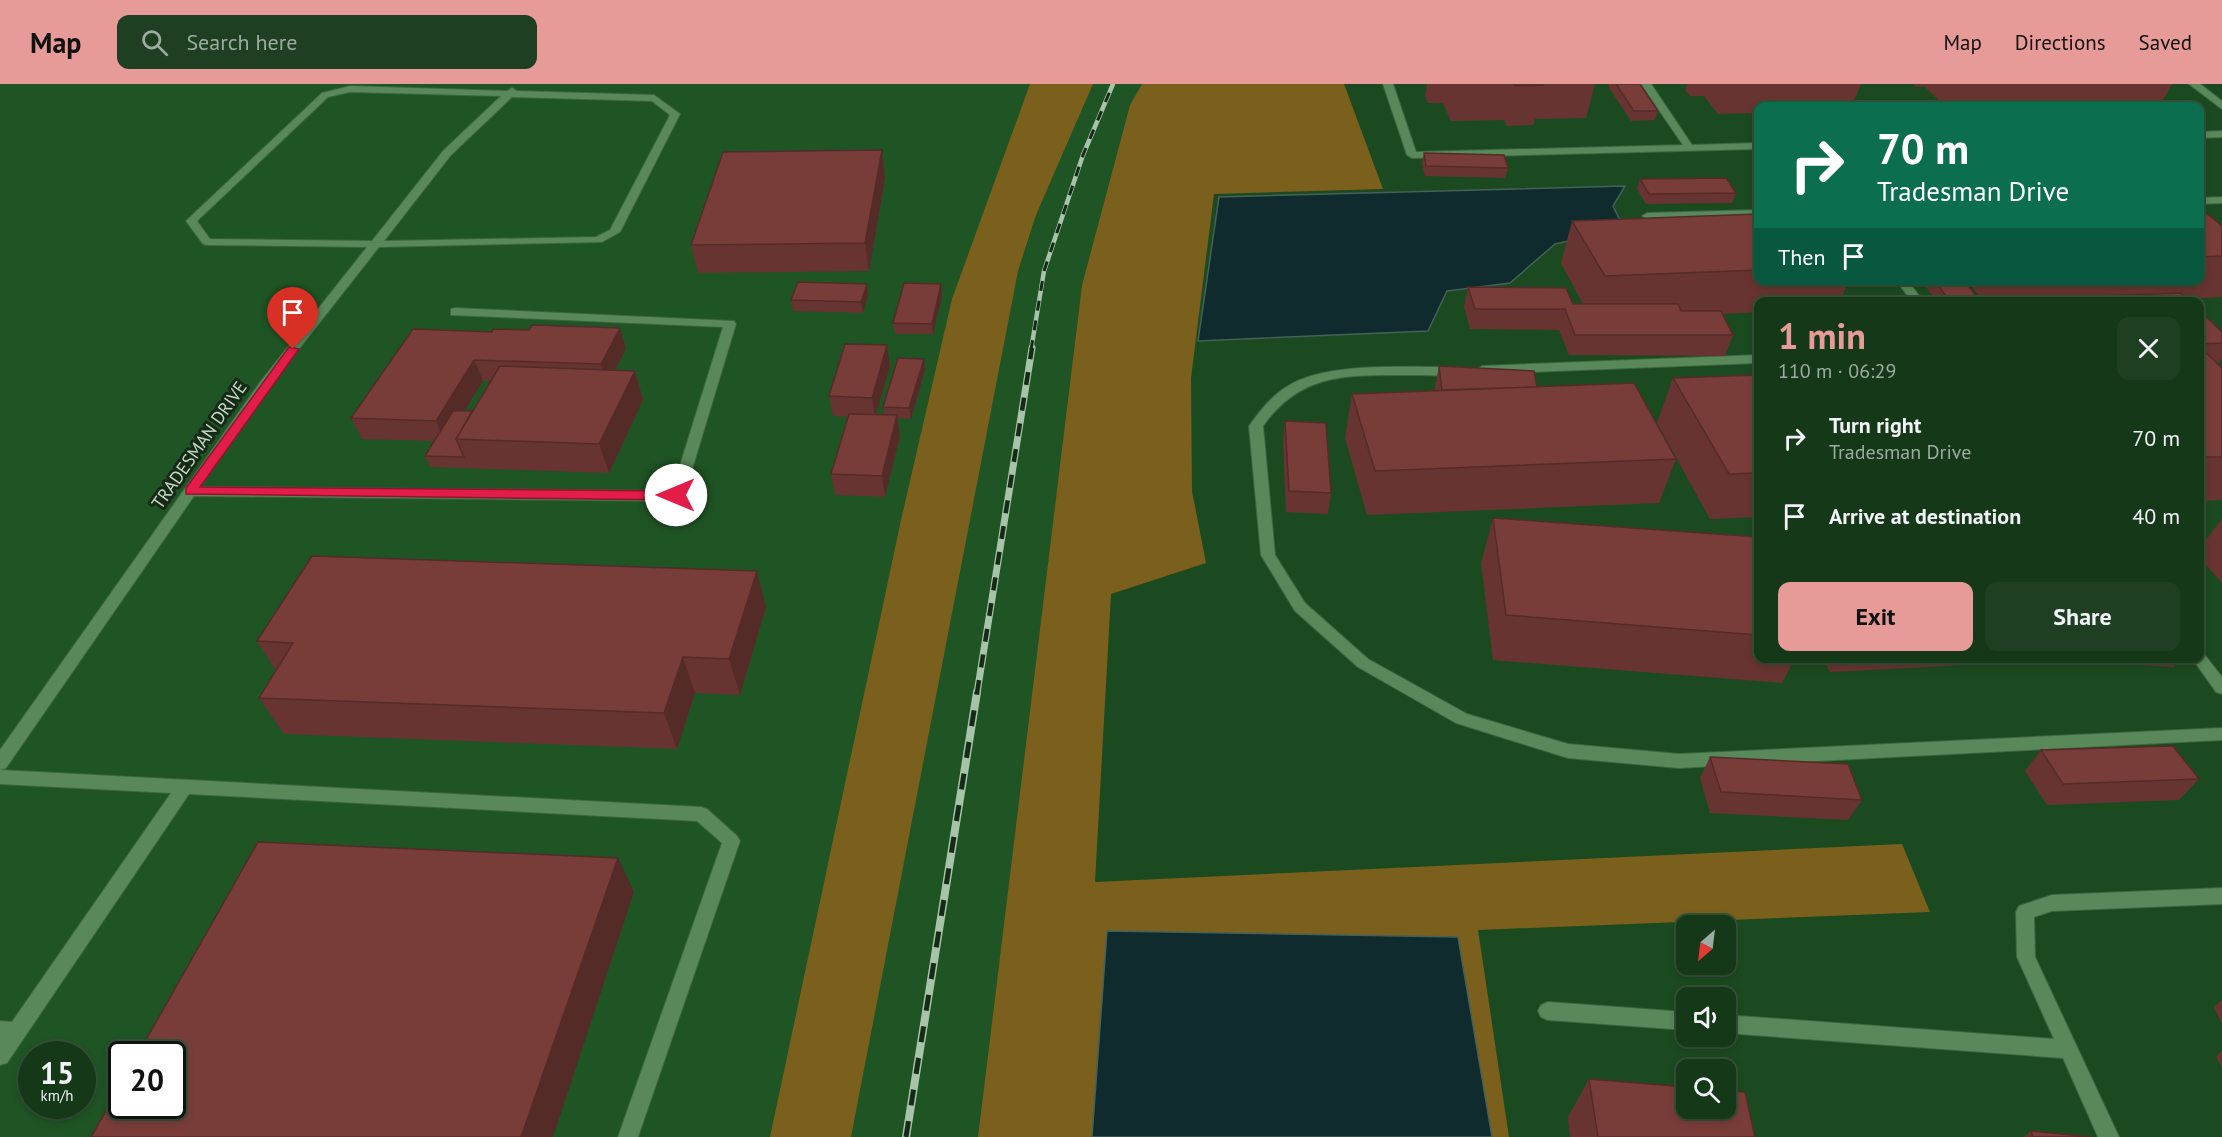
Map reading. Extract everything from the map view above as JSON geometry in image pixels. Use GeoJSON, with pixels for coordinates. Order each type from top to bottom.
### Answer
{"type":"FeatureCollection","features":[{"type":"Feature","properties":{"kind":"street","name":"TRADESMAN DRIVE"},"geometry":{"type":"LineString","coordinates":[[0,763],[266,384],[447,153],[519,84]]}},
{"type":"Feature","properties":{"kind":"street"},"geometry":{"type":"LineString","coordinates":[[1388,84],[1412,154],[1754,146]]}},
{"type":"Feature","properties":{"kind":"street"},"geometry":{"type":"LineString","coordinates":[[1646,84],[1689,147]]}},
{"type":"Feature","properties":{"kind":"street"},"geometry":{"type":"LineString","coordinates":[[2194,84],[2222,106]]}},
{"type":"Feature","properties":{"kind":"street"},"geometry":{"type":"LineString","coordinates":[[350,88],[654,98],[675,114],[614,232],[598,240],[376,244],[207,242],[192,221],[325,95],[350,88]]}},
{"type":"Feature","properties":{"kind":"street"},"geometry":{"type":"LineString","coordinates":[[2204,135],[2222,134]]}},
{"type":"Feature","properties":{"kind":"street"},"geometry":{"type":"LineString","coordinates":[[2204,201],[2222,200]]}},
{"type":"Feature","properties":{"kind":"street"},"geometry":{"type":"LineString","coordinates":[[1647,216],[1754,213]]}},
{"type":"Feature","properties":{"kind":"street"},"geometry":{"type":"LineString","coordinates":[[1905,285],[1914,297]]}},
{"type":"Feature","properties":{"kind":"street"},"geometry":{"type":"LineString","coordinates":[[191,491],[676,495],[730,324],[455,312]]}},
{"type":"Feature","properties":{"kind":"street"},"geometry":{"type":"LineString","coordinates":[[1754,359],[1330,376],[1296,386],[1271,404],[1256,426],[1268,555],[1300,607],[1363,663],[1462,718],[1568,751],[1679,761],[2222,734]]}},
{"type":"Feature","properties":{"kind":"street"},"geometry":{"type":"LineString","coordinates":[[2203,663],[2222,688]]}},
{"type":"Feature","properties":{"kind":"street"},"geometry":{"type":"LineString","coordinates":[[0,777],[701,814],[732,841],[628,1137]]}},
{"type":"Feature","properties":{"kind":"street"},"geometry":{"type":"LineString","coordinates":[[0,1056],[8,1031],[184,787]]}},
{"type":"Feature","properties":{"kind":"street"},"geometry":{"type":"LineString","coordinates":[[2109,1137],[2026,957],[2025,912],[2052,903],[2222,896]]}},
{"type":"Feature","properties":{"kind":"street"},"geometry":{"type":"LineString","coordinates":[[1548,1011],[1676,1020]]}},
{"type":"Feature","properties":{"kind":"street"},"geometry":{"type":"LineString","coordinates":[[1736,1025],[2068,1048]]}},
{"type":"Feature","properties":{"kind":"shaded area"},"geometry":{"type":"Polygon","coordinates":[[[0,84],[1044,84],[1023,257],[1036,215],[1093,84],[1142,84],[1130,105],[1082,285],[978,1137],[0,1137],[0,84]]]}},
{"type":"Feature","properties":{"kind":"shaded area"},"geometry":{"type":"Polygon","coordinates":[[[1030,84],[1093,84],[1036,215],[1018,271],[851,1137],[770,1137],[901,520],[952,299],[1030,84]]]}},
{"type":"Feature","properties":{"kind":"shaded area"},"geometry":{"type":"Polygon","coordinates":[[[1142,84],[1344,84],[1383,189],[1214,194],[1191,378],[1192,491],[1206,563],[1111,594],[1095,882],[1902,844],[1930,912],[1736,920],[1736,915],[1676,915],[1676,922],[1478,930],[1509,1137],[978,1137],[1082,285],[1130,105],[1142,84]]]}},
{"type":"Feature","properties":{"kind":"water"},"geometry":{"type":"Polygon","coordinates":[[[1625,186],[1613,206],[1624,229],[1555,244],[1510,283],[1447,291],[1428,331],[1198,341],[1219,197],[1625,186]]]}},
{"type":"Feature","properties":{"kind":"water"},"geometry":{"type":"Polygon","coordinates":[[[1107,931],[1458,937],[1492,1137],[1092,1137],[1107,931]]]}},
{"type":"Feature","properties":{"kind":"building"},"geometry":{"type":"Polygon","coordinates":[[[1514,84],[1542,84],[1543,85],[1515,86],[1514,84]]]}},
{"type":"Feature","properties":{"kind":"building"},"geometry":{"type":"Polygon","coordinates":[[[1616,84],[1640,84],[1658,111],[1634,111],[1616,84]]]}},
{"type":"Feature","properties":{"kind":"building"},"geometry":{"type":"Polygon","coordinates":[[[882,150],[865,243],[691,245],[723,152],[882,150]]]}},
{"type":"Feature","properties":{"kind":"building"},"geometry":{"type":"Polygon","coordinates":[[[1424,153],[1504,155],[1508,168],[1426,166],[1424,153]]]}},
{"type":"Feature","properties":{"kind":"building"},"geometry":{"type":"Polygon","coordinates":[[[1726,178],[1736,193],[1649,194],[1640,179],[1726,178]]]}},
{"type":"Feature","properties":{"kind":"building"},"geometry":{"type":"Polygon","coordinates":[[[2204,211],[2222,226],[2222,256],[2204,257],[2204,211]]]}},
{"type":"Feature","properties":{"kind":"building"},"geometry":{"type":"Polygon","coordinates":[[[1754,214],[1754,270],[1605,276],[1572,221],[1754,214]]]}},
{"type":"Feature","properties":{"kind":"building"},"geometry":{"type":"Polygon","coordinates":[[[798,282],[867,284],[861,302],[791,300],[798,282]]]}},
{"type":"Feature","properties":{"kind":"building"},"geometry":{"type":"Polygon","coordinates":[[[904,283],[941,284],[932,324],[893,323],[904,283]]]}},
{"type":"Feature","properties":{"kind":"building"},"geometry":{"type":"Polygon","coordinates":[[[1938,285],[1968,285],[1977,297],[1947,297],[1938,285]]]}},
{"type":"Feature","properties":{"kind":"building"},"geometry":{"type":"Polygon","coordinates":[[[1468,287],[1566,288],[1573,304],[1678,304],[1681,311],[1721,311],[1733,335],[1575,335],[1565,309],[1475,309],[1468,287]]]}},
{"type":"Feature","properties":{"kind":"building"},"geometry":{"type":"Polygon","coordinates":[[[2181,293],[2185,297],[2074,297],[2181,293]]]}},
{"type":"Feature","properties":{"kind":"building"},"geometry":{"type":"Polygon","coordinates":[[[2204,315],[2222,332],[2222,343],[2204,344],[2204,315]]]}},
{"type":"Feature","properties":{"kind":"building"},"geometry":{"type":"Polygon","coordinates":[[[532,325],[620,328],[601,364],[474,360],[436,421],[351,418],[413,329],[492,332],[493,329],[529,330],[532,325]]]}},
{"type":"Feature","properties":{"kind":"building"},"geometry":{"type":"Polygon","coordinates":[[[845,344],[887,345],[872,398],[829,396],[845,344]]]}},
{"type":"Feature","properties":{"kind":"building"},"geometry":{"type":"Polygon","coordinates":[[[2204,351],[2222,368],[2222,457],[2204,457],[2204,351]]]}},
{"type":"Feature","properties":{"kind":"building"},"geometry":{"type":"Polygon","coordinates":[[[898,358],[924,359],[909,408],[883,407],[898,358]]]}},
{"type":"Feature","properties":{"kind":"building"},"geometry":{"type":"Polygon","coordinates":[[[500,366],[635,371],[599,444],[456,439],[500,366]]]}},
{"type":"Feature","properties":{"kind":"building"},"geometry":{"type":"Polygon","coordinates":[[[1439,366],[1534,371],[1537,387],[1442,390],[1439,366]]]}},
{"type":"Feature","properties":{"kind":"building"},"geometry":{"type":"Polygon","coordinates":[[[1754,375],[1754,473],[1729,474],[1673,378],[1754,375]]]}},
{"type":"Feature","properties":{"kind":"building"},"geometry":{"type":"Polygon","coordinates":[[[1634,383],[1676,459],[1375,471],[1352,394],[1634,383]]]}},
{"type":"Feature","properties":{"kind":"building"},"geometry":{"type":"Polygon","coordinates":[[[453,411],[472,411],[456,439],[464,457],[425,456],[453,411]]]}},
{"type":"Feature","properties":{"kind":"building"},"geometry":{"type":"Polygon","coordinates":[[[849,414],[897,415],[882,476],[831,474],[849,414]]]}},
{"type":"Feature","properties":{"kind":"building"},"geometry":{"type":"Polygon","coordinates":[[[1285,421],[1326,423],[1331,493],[1289,491],[1285,421]]]}},
{"type":"Feature","properties":{"kind":"building"},"geometry":{"type":"Polygon","coordinates":[[[1493,518],[1754,537],[1754,635],[1506,615],[1493,518]]]}},
{"type":"Feature","properties":{"kind":"building"},"geometry":{"type":"Polygon","coordinates":[[[312,556],[757,571],[729,659],[683,657],[664,713],[259,698],[293,643],[257,641],[312,556]]]}},
{"type":"Feature","properties":{"kind":"building"},"geometry":{"type":"Polygon","coordinates":[[[2173,746],[2199,779],[2063,784],[2041,750],[2173,746]]]}},
{"type":"Feature","properties":{"kind":"building"},"geometry":{"type":"Polygon","coordinates":[[[1710,757],[1848,764],[1862,800],[1721,792],[1710,757]]]}},
{"type":"Feature","properties":{"kind":"building"},"geometry":{"type":"Polygon","coordinates":[[[258,842],[618,858],[521,1137],[91,1137],[108,1107],[108,1119],[186,1119],[186,1041],[145,1041],[258,842]]]}},
{"type":"Feature","properties":{"kind":"building"},"geometry":{"type":"Polygon","coordinates":[[[1589,1079],[1676,1086],[1676,1119],[1736,1119],[1736,1091],[1745,1092],[1755,1137],[1598,1137],[1589,1079]]]}},
{"type":"Feature","properties":{"kind":"building"},"geometry":{"type":"Polygon","coordinates":[[[2031,1131],[2092,1137],[2033,1137],[2031,1131]]]}},
{"type":"Feature","properties":{"kind":"railway"},"geometry":{"type":"LineString","coordinates":[[1031,350],[1044,271],[1083,155],[1113,84]]}},
{"type":"Feature","properties":{"kind":"railway"},"geometry":{"type":"LineString","coordinates":[[977,693],[1032,348]]}},
{"type":"Feature","properties":{"kind":"railway"},"geometry":{"type":"LineString","coordinates":[[906,1137],[977,692]]}},
{"type":"Feature","properties":{"kind":"route"},"geometry":{"type":"LineString","coordinates":[[293,349],[191,491],[676,495]]}}]}
